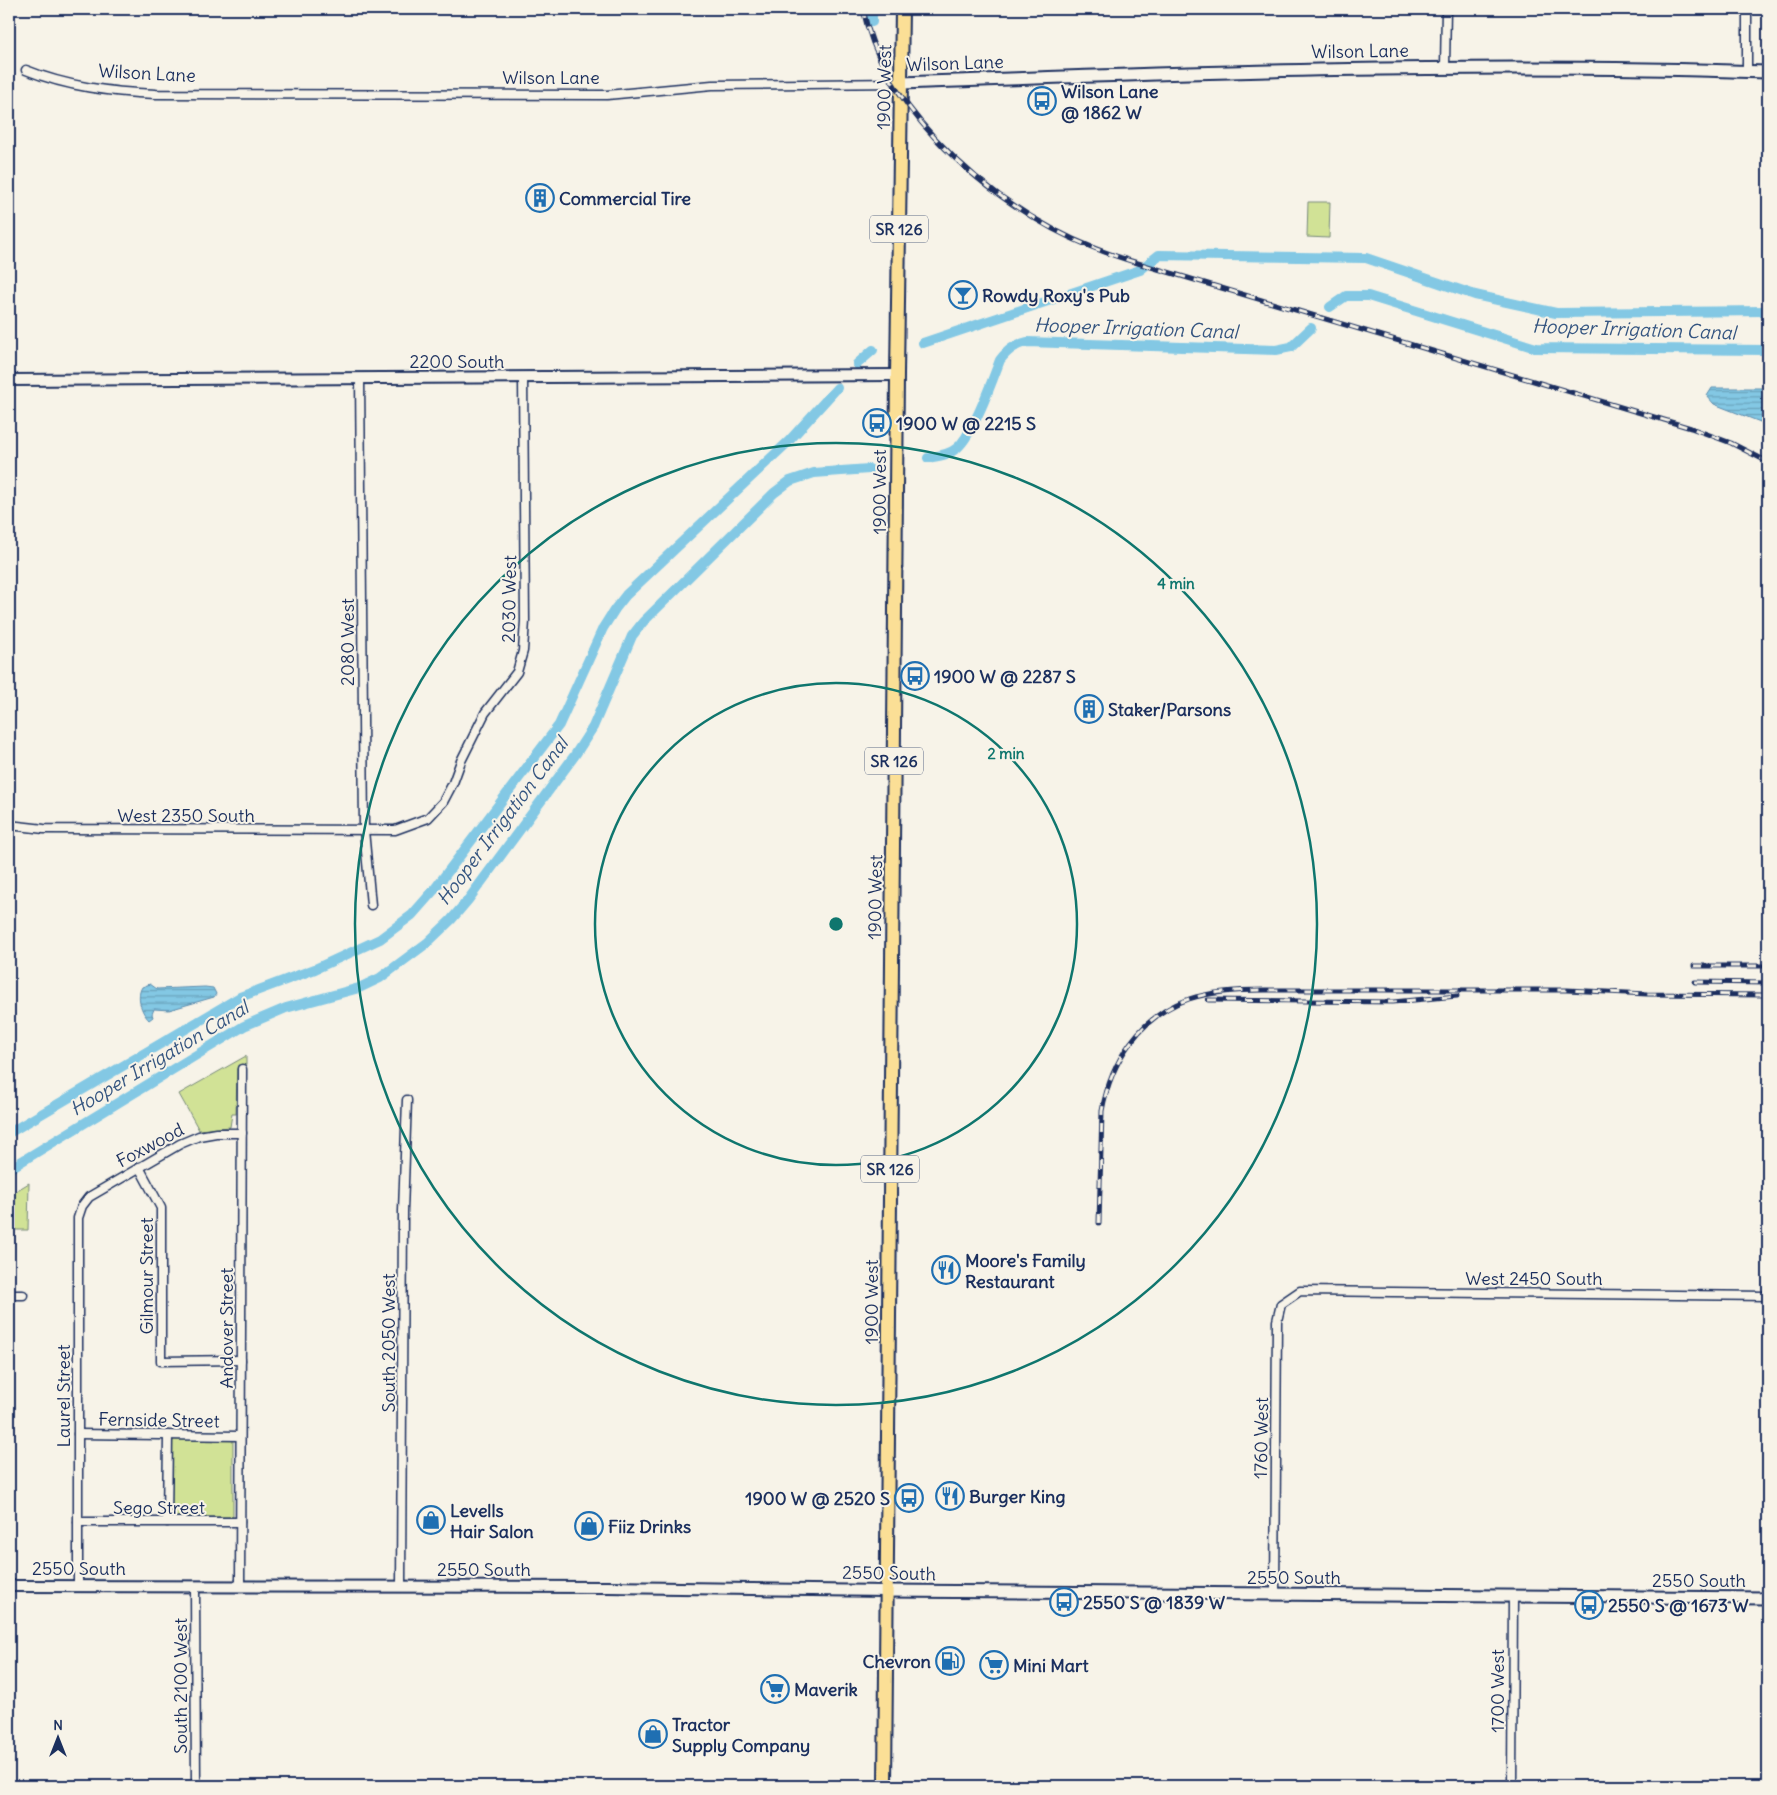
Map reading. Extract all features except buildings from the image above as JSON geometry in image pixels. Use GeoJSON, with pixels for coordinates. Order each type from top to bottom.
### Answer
{"type":"FeatureCollection","features":[{"type":"Feature","properties":{"kind":"main road","name":"1900 West"},"geometry":{"type":"LineString","coordinates":[[885,1786],[902,9]]}},
{"type":"Feature","properties":{"kind":"main road","name":"Wilson Lane"},"geometry":{"type":"LineString","coordinates":[[902,83],[1282,70],[1445,67],[1555,67],[1768,72]]}},
{"type":"Feature","properties":{"kind":"main road","name":"2550 South"},"geometry":{"type":"LineString","coordinates":[[886,1591],[1768,1598]]}},
{"type":"Feature","properties":{"kind":"street"},"geometry":{"type":"LineString","coordinates":[[1445,67],[1446,9]]}},
{"type":"Feature","properties":{"kind":"street"},"geometry":{"type":"LineString","coordinates":[[1747,9],[1747,71]]}},
{"type":"Feature","properties":{"kind":"street","name":"Wilson Lane"},"geometry":{"type":"LineString","coordinates":[[26,70],[82,87],[114,92],[156,94],[599,95],[712,85],[902,83]]}},
{"type":"Feature","properties":{"kind":"street","name":"2200 South"},"geometry":{"type":"LineString","coordinates":[[13,380],[897,375]]}},
{"type":"Feature","properties":{"kind":"street","name":"2030 West"},"geometry":{"type":"LineString","coordinates":[[364,830],[395,830],[428,818],[443,802],[485,713],[517,672],[523,651],[525,621],[523,377]]}},
{"type":"Feature","properties":{"kind":"street","name":"2080 West"},"geometry":{"type":"LineString","coordinates":[[360,378],[364,830],[371,904]]}},
{"type":"Feature","properties":{"kind":"street","name":"West 2350 South"},"geometry":{"type":"LineString","coordinates":[[9,825],[44,829],[364,830]]}},
{"type":"Feature","properties":{"kind":"street","name":"Andover Street"},"geometry":{"type":"LineString","coordinates":[[240,1586],[242,1069]]}},
{"type":"Feature","properties":{"kind":"street","name":"South 2050 West"},"geometry":{"type":"LineString","coordinates":[[402,1586],[403,1211],[406,1100]]}},
{"type":"Feature","properties":{"kind":"street","name":"Foxwood"},"geometry":{"type":"LineString","coordinates":[[82,1206],[89,1197],[180,1144],[198,1136],[216,1133],[242,1133]]}},
{"type":"Feature","properties":{"kind":"street","name":"Gilmour Street"},"geometry":{"type":"LineString","coordinates":[[139,1167],[161,1208],[161,1361],[241,1360]]}},
{"type":"Feature","properties":{"kind":"street","name":"Laurel Street"},"geometry":{"type":"LineString","coordinates":[[78,1586],[78,1218],[82,1206]]}},
{"type":"Feature","properties":{"kind":"street","name":"West 2450 South"},"geometry":{"type":"LineString","coordinates":[[1300,1291],[1768,1296]]}},
{"type":"Feature","properties":{"kind":"street","name":"1760 West"},"geometry":{"type":"LineString","coordinates":[[1275,1594],[1277,1321],[1281,1304],[1300,1291]]}},
{"type":"Feature","properties":{"kind":"street"},"geometry":{"type":"LineString","coordinates":[[9,1295],[23,1295]]}},
{"type":"Feature","properties":{"kind":"street","name":"Fernside Street"},"geometry":{"type":"LineString","coordinates":[[78,1434],[240,1436]]}},
{"type":"Feature","properties":{"kind":"street"},"geometry":{"type":"LineString","coordinates":[[167,1522],[168,1435]]}},
{"type":"Feature","properties":{"kind":"street","name":"Sego Street"},"geometry":{"type":"LineString","coordinates":[[78,1522],[240,1522]]}},
{"type":"Feature","properties":{"kind":"street","name":"2550 South"},"geometry":{"type":"LineString","coordinates":[[9,1586],[608,1587],[886,1591]]}},
{"type":"Feature","properties":{"kind":"street","name":"South 2100 West"},"geometry":{"type":"LineString","coordinates":[[195,1586],[196,1786]]}},
{"type":"Feature","properties":{"kind":"street","name":"1700 West"},"geometry":{"type":"LineString","coordinates":[[1512,1786],[1513,1596]]}},
{"type":"Feature","properties":{"kind":"green space"},"geometry":{"type":"Polygon","coordinates":[[[1308,202],[1330,202],[1329,238],[1307,237],[1308,202]]]}},
{"type":"Feature","properties":{"kind":"green space"},"geometry":{"type":"Polygon","coordinates":[[[246,1056],[246,1065],[238,1065],[237,1069],[236,1114],[232,1114],[230,1127],[199,1130],[179,1094],[246,1056]]]}},
{"type":"Feature","properties":{"kind":"green space"},"geometry":{"type":"Polygon","coordinates":[[[29,1183],[28,1230],[9,1230],[9,1195],[29,1183]]]}},
{"type":"Feature","properties":{"kind":"green space"},"geometry":{"type":"Polygon","coordinates":[[[170,1439],[233,1439],[233,1517],[171,1517],[170,1439]]]}},
{"type":"Feature","properties":{"kind":"water"},"geometry":{"type":"Polygon","coordinates":[[[1712,388],[1768,388],[1768,425],[1714,404],[1707,396],[1712,388]]]}},
{"type":"Feature","properties":{"kind":"water"},"geometry":{"type":"Polygon","coordinates":[[[150,984],[157,989],[213,988],[216,994],[214,997],[169,1010],[154,1009],[153,1017],[149,1020],[142,1009],[139,995],[142,987],[150,984]]]}},
{"type":"Feature","properties":{"kind":"waterway"},"geometry":{"type":"LineString","coordinates":[[872,9],[872,22]]}},
{"type":"Feature","properties":{"kind":"waterway"},"geometry":{"type":"LineString","coordinates":[[923,343],[1140,270],[1159,255],[1366,258],[1475,295],[1556,313],[1768,311]]}},
{"type":"Feature","properties":{"kind":"waterway","name":"Hooper Irrigation Canal"},"geometry":{"type":"LineString","coordinates":[[1330,307],[1346,296],[1368,296],[1536,348],[1768,350]]}},
{"type":"Feature","properties":{"kind":"waterway","name":"Hooper Irrigation Canal"},"geometry":{"type":"LineString","coordinates":[[928,458],[951,452],[963,441],[982,407],[1000,360],[1012,348],[1022,343],[1276,350],[1291,347],[1311,328]]}},
{"type":"Feature","properties":{"kind":"waterway"},"geometry":{"type":"LineString","coordinates":[[857,364],[873,350]]}},
{"type":"Feature","properties":{"kind":"waterway"},"geometry":{"type":"LineString","coordinates":[[9,1133],[240,997],[315,969],[380,939],[412,915],[434,890],[559,725],[603,628],[626,595],[788,442],[837,388]]}},
{"type":"Feature","properties":{"kind":"waterway","name":"Hooper Irrigation Canal"},"geometry":{"type":"LineString","coordinates":[[9,1169],[244,1026],[286,1008],[359,988],[380,978],[427,943],[468,900],[575,755],[593,727],[632,636],[643,622],[774,493],[790,481],[814,473],[869,469]]}},
{"type":"Feature","properties":{"kind":"railway"},"geometry":{"type":"LineString","coordinates":[[863,9],[873,44],[889,77],[910,108],[935,138],[962,165],[992,189],[1022,211],[1053,229],[1096,249],[1129,261],[1691,428],[1731,443],[1768,462]]}},
{"type":"Feature","properties":{"kind":"railway"},"geometry":{"type":"LineString","coordinates":[[1694,966],[1768,966]]}},
{"type":"Feature","properties":{"kind":"railway"},"geometry":{"type":"LineString","coordinates":[[1695,982],[1768,983]]}},
{"type":"Feature","properties":{"kind":"railway"},"geometry":{"type":"LineString","coordinates":[[1099,1223],[1102,1111],[1112,1075],[1130,1043],[1142,1029],[1156,1017],[1189,999],[1217,993],[1256,990],[1567,990],[1647,994],[1768,995]]}},
{"type":"Feature","properties":{"kind":"railway"},"geometry":{"type":"LineString","coordinates":[[1208,1000],[1393,1002],[1457,996]]}},
{"type":"Feature","properties":{"kind":"place","name":"Wilson Lane @ 1862 W"},"geometry":{"type":"Point","coordinates":[1042,101]}},
{"type":"Feature","properties":{"kind":"place","name":"Commercial Tire"},"geometry":{"type":"Point","coordinates":[540,198]}},
{"type":"Feature","properties":{"kind":"place","name":"Rowdy Roxy's Pub"},"geometry":{"type":"Point","coordinates":[963,295]}},
{"type":"Feature","properties":{"kind":"place","name":"1900 W @ 2215 S"},"geometry":{"type":"Point","coordinates":[877,423]}},
{"type":"Feature","properties":{"kind":"place","name":"1900 W @ 2287 S"},"geometry":{"type":"Point","coordinates":[915,676]}},
{"type":"Feature","properties":{"kind":"place","name":"Staker/Parsons"},"geometry":{"type":"Point","coordinates":[1089,709]}},
{"type":"Feature","properties":{"kind":"place","name":"Moore's Family Restaurant"},"geometry":{"type":"Point","coordinates":[946,1270]}},
{"type":"Feature","properties":{"kind":"place","name":"Burger King"},"geometry":{"type":"Point","coordinates":[950,1496]}},
{"type":"Feature","properties":{"kind":"place","name":"1900 W @ 2520 S"},"geometry":{"type":"Point","coordinates":[909,1498]}},
{"type":"Feature","properties":{"kind":"place","name":"Levells Hair Salon"},"geometry":{"type":"Point","coordinates":[431,1520]}},
{"type":"Feature","properties":{"kind":"place","name":"Fiiz Drinks"},"geometry":{"type":"Point","coordinates":[589,1526]}},
{"type":"Feature","properties":{"kind":"place","name":"2550 S @ 1839 W"},"geometry":{"type":"Point","coordinates":[1064,1602]}},
{"type":"Feature","properties":{"kind":"place","name":"2550 S @ 1673 W"},"geometry":{"type":"Point","coordinates":[1589,1605]}},
{"type":"Feature","properties":{"kind":"place","name":"Chevron"},"geometry":{"type":"Point","coordinates":[950,1661]}},
{"type":"Feature","properties":{"kind":"place","name":"Mini Mart"},"geometry":{"type":"Point","coordinates":[994,1665]}},
{"type":"Feature","properties":{"kind":"place","name":"Maverik"},"geometry":{"type":"Point","coordinates":[775,1689]}},
{"type":"Feature","properties":{"kind":"place","name":"Tractor Supply Company"},"geometry":{"type":"Point","coordinates":[653,1734]}}]}
